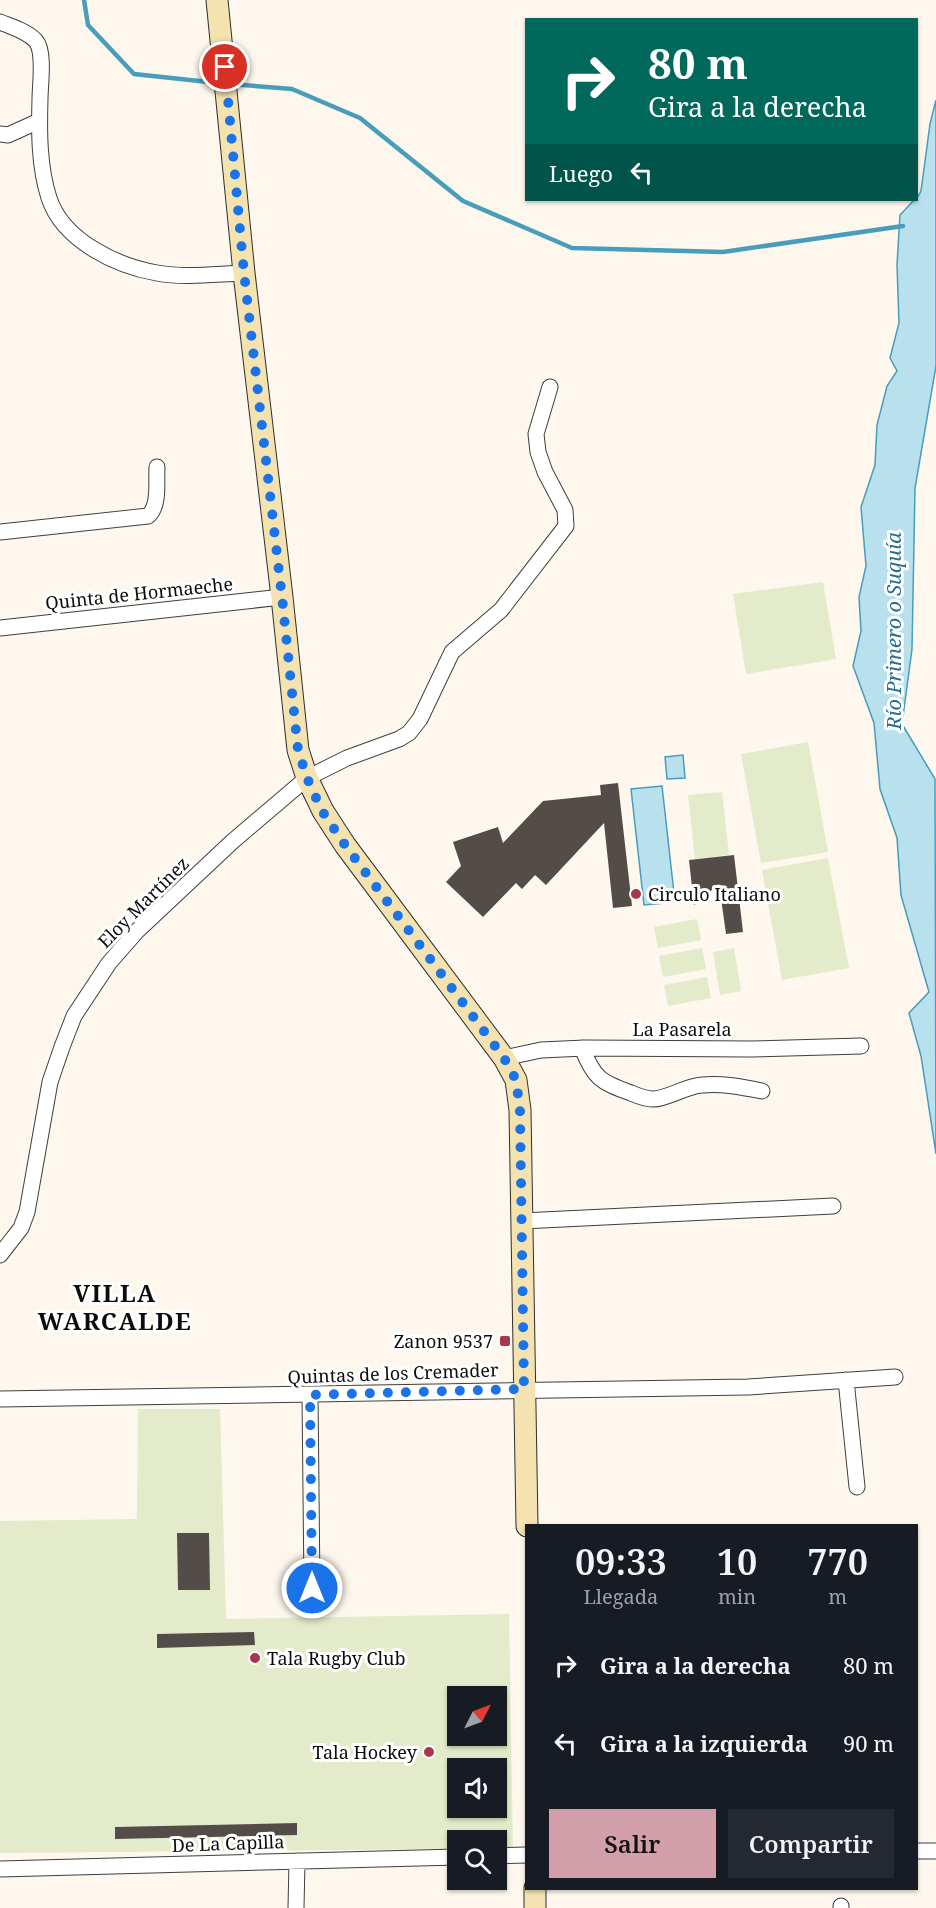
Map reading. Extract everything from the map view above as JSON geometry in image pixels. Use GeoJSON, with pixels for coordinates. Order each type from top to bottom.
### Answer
{"type":"FeatureCollection","features":[{"type":"Feature","properties":{"kind":"main road"},"geometry":{"type":"LineString","coordinates":[[217,0],[244,273],[298,750],[307,778],[322,811],[504,1058],[516,1080],[520,1110],[527,1524]]}},
{"type":"Feature","properties":{"kind":"main road"},"geometry":{"type":"LineString","coordinates":[[535,1890],[535,1908]]}},
{"type":"Feature","properties":{"kind":"street"},"geometry":{"type":"LineString","coordinates":[[0,22],[22,31],[37,42],[41,54],[39,121],[42,170],[50,201],[64,224],[79,239],[99,252],[118,261],[159,274],[244,273]]}},
{"type":"Feature","properties":{"kind":"street"},"geometry":{"type":"LineString","coordinates":[[0,134],[8,135],[39,121]]}},
{"type":"Feature","properties":{"kind":"street","name":"Eloy Martínez"},"geometry":{"type":"LineString","coordinates":[[0,1255],[21,1228],[27,1212],[50,1082],[74,1016],[109,963],[136,931],[233,840],[307,778],[347,758],[399,739],[409,733],[420,719],[452,652],[465,638],[501,610],[566,526],[565,510],[545,472],[538,452],[536,434],[550,387]]}},
{"type":"Feature","properties":{"kind":"street"},"geometry":{"type":"LineString","coordinates":[[0,532],[148,516],[153,513],[155,504],[157,466]]}},
{"type":"Feature","properties":{"kind":"street","name":"Quinta de Hormaeche"},"geometry":{"type":"LineString","coordinates":[[0,627],[282,597]]}},
{"type":"Feature","properties":{"kind":"street","name":"La Pasarela"},"geometry":{"type":"LineString","coordinates":[[504,1058],[541,1050],[582,1048],[751,1049],[861,1046]]}},
{"type":"Feature","properties":{"kind":"street"},"geometry":{"type":"LineString","coordinates":[[582,1048],[590,1068],[600,1079],[643,1098],[654,1100],[700,1085],[726,1084],[762,1090]]}},
{"type":"Feature","properties":{"kind":"street"},"geometry":{"type":"LineString","coordinates":[[522,1221],[833,1206]]}},
{"type":"Feature","properties":{"kind":"street","name":"Quintas de los Cremader"},"geometry":{"type":"LineString","coordinates":[[0,1399],[748,1387],[895,1377]]}},
{"type":"Feature","properties":{"kind":"street"},"geometry":{"type":"LineString","coordinates":[[846,1380],[857,1487]]}},
{"type":"Feature","properties":{"kind":"street"},"geometry":{"type":"LineString","coordinates":[[310,1395],[312,1588]]}},
{"type":"Feature","properties":{"kind":"street"},"geometry":{"type":"LineString","coordinates":[[918,1851],[936,1851]]}},
{"type":"Feature","properties":{"kind":"street"},"geometry":{"type":"LineString","coordinates":[[507,1856],[525,1855]]}},
{"type":"Feature","properties":{"kind":"street","name":"De La Capilla"},"geometry":{"type":"LineString","coordinates":[[0,1869],[447,1857]]}},
{"type":"Feature","properties":{"kind":"street"},"geometry":{"type":"LineString","coordinates":[[296,1908],[297,1861]]}},
{"type":"Feature","properties":{"kind":"green space"},"geometry":{"type":"Polygon","coordinates":[[[823,582],[836,659],[746,674],[733,594],[823,582]]]}},
{"type":"Feature","properties":{"kind":"green space"},"geometry":{"type":"Polygon","coordinates":[[[808,742],[828,852],[761,863],[741,754],[808,742]]]}},
{"type":"Feature","properties":{"kind":"green space"},"geometry":{"type":"Polygon","coordinates":[[[722,792],[729,855],[695,859],[688,795],[722,792]]]}},
{"type":"Feature","properties":{"kind":"green space"},"geometry":{"type":"Polygon","coordinates":[[[828,858],[849,968],[782,980],[762,870],[828,858]]]}},
{"type":"Feature","properties":{"kind":"green space"},"geometry":{"type":"Polygon","coordinates":[[[697,919],[701,940],[658,948],[654,927],[697,919]]]}},
{"type":"Feature","properties":{"kind":"green space"},"geometry":{"type":"Polygon","coordinates":[[[702,948],[706,969],[663,977],[659,956],[702,948]]]}},
{"type":"Feature","properties":{"kind":"green space"},"geometry":{"type":"Polygon","coordinates":[[[734,948],[741,991],[720,995],[713,952],[734,948]]]}},
{"type":"Feature","properties":{"kind":"green space"},"geometry":{"type":"Polygon","coordinates":[[[707,977],[711,998],[668,1006],[664,985],[707,977]]]}},
{"type":"Feature","properties":{"kind":"green space","name":"Tala Rugby Club"},"geometry":{"type":"Polygon","coordinates":[[[138,1409],[220,1409],[226,1619],[509,1614],[513,1849],[507,1849],[507,1830],[447,1830],[447,1849],[0,1853],[0,1521],[137,1519],[138,1409]]]}},
{"type":"Feature","properties":{"kind":"water","name":"Río Primero o Suquía"},"geometry":{"type":"Polygon","coordinates":[[[936,100],[936,366],[915,488],[912,649],[902,724],[935,779],[936,1154],[921,1056],[909,1013],[929,992],[901,895],[897,838],[880,789],[874,723],[853,666],[861,631],[859,597],[866,566],[861,507],[875,465],[877,425],[887,386],[897,371],[890,358],[899,323],[897,265],[900,215],[913,201],[918,201],[936,100]]]}},
{"type":"Feature","properties":{"kind":"water"},"geometry":{"type":"Polygon","coordinates":[[[683,755],[685,778],[667,779],[665,757],[683,755]]]}},
{"type":"Feature","properties":{"kind":"water"},"geometry":{"type":"Polygon","coordinates":[[[662,786],[675,902],[644,905],[631,789],[662,786]]]}},
{"type":"Feature","properties":{"kind":"building"},"geometry":{"type":"Polygon","coordinates":[[[618,783],[632,906],[613,908],[604,823],[546,885],[535,875],[522,889],[516,883],[483,917],[446,882],[461,866],[453,842],[498,827],[503,843],[543,801],[601,795],[600,785],[618,783]]]}},
{"type":"Feature","properties":{"kind":"building"},"geometry":{"type":"Polygon","coordinates":[[[734,855],[743,932],[726,934],[719,884],[694,905],[689,860],[734,855]]]}},
{"type":"Feature","properties":{"kind":"building"},"geometry":{"type":"Polygon","coordinates":[[[177,1533],[209,1533],[210,1590],[178,1590],[177,1533]]]}},
{"type":"Feature","properties":{"kind":"building"},"geometry":{"type":"Polygon","coordinates":[[[254,1632],[255,1645],[157,1648],[157,1634],[254,1632]]]}},
{"type":"Feature","properties":{"kind":"building"},"geometry":{"type":"Polygon","coordinates":[[[297,1823],[297,1835],[115,1839],[115,1827],[297,1823]]]}},
{"type":"Feature","properties":{"kind":"waterway"},"geometry":{"type":"LineString","coordinates":[[84,0],[88,25],[134,74],[218,83]]}},
{"type":"Feature","properties":{"kind":"waterway"},"geometry":{"type":"LineString","coordinates":[[230,84],[292,89],[360,118],[463,201],[572,248],[723,252],[903,226]]}},
{"type":"Feature","properties":{"kind":"place","name":"Circulo Italiano"},"geometry":{"type":"Point","coordinates":[636,894]}},
{"type":"Feature","properties":{"kind":"place","name":"Zanon 9537"},"geometry":{"type":"Point","coordinates":[505,1341]}},
{"type":"Feature","properties":{"kind":"place","name":"Tala Rugby Club"},"geometry":{"type":"Point","coordinates":[255,1658]}},
{"type":"Feature","properties":{"kind":"place","name":"Tala Hockey"},"geometry":{"type":"Point","coordinates":[429,1752]}},
{"type":"Feature","properties":{"kind":"district","name":"VILLA WARCALDE"},"geometry":{"type":"Point","coordinates":[115,1306]}},
{"type":"Feature","properties":{"kind":"route"},"geometry":{"type":"LineString","coordinates":[[225,67],[244,273],[298,750],[307,778],[322,811],[504,1058],[516,1080],[520,1110],[524,1389],[310,1395],[312,1588]]}}]}
